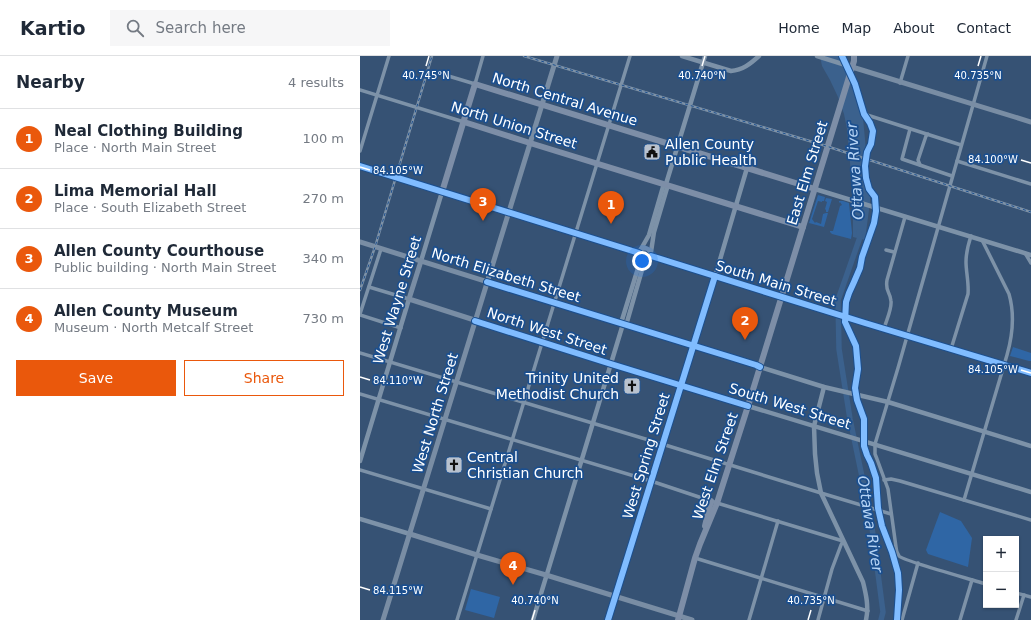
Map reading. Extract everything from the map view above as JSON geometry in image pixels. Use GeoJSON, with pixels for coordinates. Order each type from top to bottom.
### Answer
{"type":"FeatureCollection","features":[{"type":"Feature","properties":{"kind":"main road","name":"West North Street"},"geometry":{"type":"LineString","coordinates":[[383,620],[557,56]]}},
{"type":"Feature","properties":{"kind":"main road","name":"East Elm Street"},"geometry":{"type":"LineString","coordinates":[[782,297],[849,78],[854,56]]}},
{"type":"Feature","properties":{"kind":"main road"},"geometry":{"type":"LineString","coordinates":[[852,67],[1031,122]]}},
{"type":"Feature","properties":{"kind":"main road","name":"North Central Avenue"},"geometry":{"type":"LineString","coordinates":[[475,84],[815,189]]}},
{"type":"Feature","properties":{"kind":"main road"},"geometry":{"type":"LineString","coordinates":[[360,166],[442,192],[475,84]]}},
{"type":"Feature","properties":{"kind":"main road","name":"North Union Street"},"geometry":{"type":"LineString","coordinates":[[464,122],[803,227]]}},
{"type":"Feature","properties":{"kind":"main road","name":"North Elizabeth Street"},"geometry":{"type":"LineString","coordinates":[[360,242],[760,367]]}},
{"type":"Feature","properties":{"kind":"main road","name":"West Wayne Street"},"geometry":{"type":"LineString","coordinates":[[410,299],[421,261]]}},
{"type":"Feature","properties":{"kind":"main road","name":"West Elm Street"},"geometry":{"type":"LineString","coordinates":[[679,618],[695,558],[717,503],[730,465],[782,297]]}},
{"type":"Feature","properties":{"kind":"main road","name":"North West Street"},"geometry":{"type":"LineString","coordinates":[[410,299],[611,364]]}},
{"type":"Feature","properties":{"kind":"main road","name":"South West Street"},"geometry":{"type":"LineString","coordinates":[[611,364],[748,406]]}},
{"type":"Feature","properties":{"kind":"main road"},"geometry":{"type":"LineString","coordinates":[[704,534],[711,500]]}},
{"type":"Feature","properties":{"kind":"main road"},"geometry":{"type":"LineString","coordinates":[[410,534],[615,596],[679,618],[692,620]]}},
{"type":"Feature","properties":{"kind":"street"},"geometry":{"type":"LineString","coordinates":[[360,151],[389,56]]}},
{"type":"Feature","properties":{"kind":"street"},"geometry":{"type":"LineString","coordinates":[[475,84],[483,56]]}},
{"type":"Feature","properties":{"kind":"street"},"geometry":{"type":"LineString","coordinates":[[457,620],[630,56]]}},
{"type":"Feature","properties":{"kind":"street"},"geometry":{"type":"LineString","coordinates":[[682,56],[731,71],[745,67],[759,56]]}},
{"type":"Feature","properties":{"kind":"street"},"geometry":{"type":"LineString","coordinates":[[533,620],[623,324],[622,320],[639,267],[640,253],[649,235],[663,184],[678,147],[706,56]]}},
{"type":"Feature","properties":{"kind":"street"},"geometry":{"type":"LineString","coordinates":[[817,56],[852,67]]}},
{"type":"Feature","properties":{"kind":"street"},"geometry":{"type":"LineString","coordinates":[[900,82],[908,56]]}},
{"type":"Feature","properties":{"kind":"street"},"geometry":{"type":"LineString","coordinates":[[983,583],[902,558],[898,555],[888,489],[875,454],[875,444],[987,56]]}},
{"type":"Feature","properties":{"kind":"street","name":"North Central Avenue"},"geometry":{"type":"LineString","coordinates":[[444,75],[475,84]]}},
{"type":"Feature","properties":{"kind":"street","name":"North Union Street"},"geometry":{"type":"LineString","coordinates":[[360,90],[464,122]]}},
{"type":"Feature","properties":{"kind":"street"},"geometry":{"type":"LineString","coordinates":[[864,114],[961,145]]}},
{"type":"Feature","properties":{"kind":"street"},"geometry":{"type":"LineString","coordinates":[[910,129],[902,159],[952,176]]}},
{"type":"Feature","properties":{"kind":"street"},"geometry":{"type":"LineString","coordinates":[[920,165],[918,160],[928,134]]}},
{"type":"Feature","properties":{"kind":"street"},"geometry":{"type":"LineString","coordinates":[[957,161],[1031,184]]}},
{"type":"Feature","properties":{"kind":"street","name":"West Spring Street"},"geometry":{"type":"LineString","coordinates":[[608,620],[747,168]]}},
{"type":"Feature","properties":{"kind":"street"},"geometry":{"type":"LineString","coordinates":[[623,324],[627,322],[642,270],[650,256],[654,232],[667,188],[663,184]]}},
{"type":"Feature","properties":{"kind":"street"},"geometry":{"type":"LineString","coordinates":[[815,189],[1031,255]]}},
{"type":"Feature","properties":{"kind":"street"},"geometry":{"type":"LineString","coordinates":[[442,192],[640,253]]}},
{"type":"Feature","properties":{"kind":"street","name":"West Wayne Street"},"geometry":{"type":"LineString","coordinates":[[421,261],[442,192]]}},
{"type":"Feature","properties":{"kind":"street"},"geometry":{"type":"LineString","coordinates":[[884,329],[891,306],[886,285],[905,217]]}},
{"type":"Feature","properties":{"kind":"street"},"geometry":{"type":"LineString","coordinates":[[951,349],[968,294],[966,262],[967,250],[971,236]]}},
{"type":"Feature","properties":{"kind":"street"},"geometry":{"type":"LineString","coordinates":[[964,500],[1010,346],[1013,327],[1012,303],[1006,285],[982,240]]}},
{"type":"Feature","properties":{"kind":"street"},"geometry":{"type":"LineString","coordinates":[[381,248],[360,314],[401,328]]}},
{"type":"Feature","properties":{"kind":"street"},"geometry":{"type":"LineString","coordinates":[[640,253],[648,248],[650,256]]}},
{"type":"Feature","properties":{"kind":"street"},"geometry":{"type":"LineString","coordinates":[[886,250],[894,252]]}},
{"type":"Feature","properties":{"kind":"street"},"geometry":{"type":"LineString","coordinates":[[640,253],[641,259],[643,260],[650,256]]}},
{"type":"Feature","properties":{"kind":"street"},"geometry":{"type":"LineString","coordinates":[[1025,253],[1031,263]]}},
{"type":"Feature","properties":{"kind":"street","name":"South Main Street"},"geometry":{"type":"LineString","coordinates":[[650,256],[1031,373]]}},
{"type":"Feature","properties":{"kind":"street","name":"North West Street"},"geometry":{"type":"LineString","coordinates":[[369,286],[410,299]]}},
{"type":"Feature","properties":{"kind":"street","name":"West Wayne Street"},"geometry":{"type":"LineString","coordinates":[[360,461],[410,299]]}},
{"type":"Feature","properties":{"kind":"street"},"geometry":{"type":"LineString","coordinates":[[360,353],[891,514]]}},
{"type":"Feature","properties":{"kind":"street"},"geometry":{"type":"LineString","coordinates":[[760,367],[824,387],[888,402],[1031,446]]}},
{"type":"Feature","properties":{"kind":"street"},"geometry":{"type":"LineString","coordinates":[[824,387],[814,426],[815,462],[821,494],[862,582],[868,611],[866,620]]}},
{"type":"Feature","properties":{"kind":"street"},"geometry":{"type":"LineString","coordinates":[[360,394],[843,540]]}},
{"type":"Feature","properties":{"kind":"street","name":"South West Street"},"geometry":{"type":"LineString","coordinates":[[748,406],[1031,492]]}},
{"type":"Feature","properties":{"kind":"street"},"geometry":{"type":"LineString","coordinates":[[360,470],[491,509]]}},
{"type":"Feature","properties":{"kind":"street"},"geometry":{"type":"LineString","coordinates":[[884,480],[891,479],[900,481],[1031,520]]}},
{"type":"Feature","properties":{"kind":"street"},"geometry":{"type":"LineString","coordinates":[[360,519],[410,534]]}},
{"type":"Feature","properties":{"kind":"street"},"geometry":{"type":"LineString","coordinates":[[750,620],[778,521]]}},
{"type":"Feature","properties":{"kind":"street"},"geometry":{"type":"LineString","coordinates":[[818,620],[843,540]]}},
{"type":"Feature","properties":{"kind":"street"},"geometry":{"type":"LineString","coordinates":[[695,558],[868,611]]}},
{"type":"Feature","properties":{"kind":"street"},"geometry":{"type":"LineString","coordinates":[[902,620],[918,563]]}},
{"type":"Feature","properties":{"kind":"street"},"geometry":{"type":"LineString","coordinates":[[960,620],[972,580]]}},
{"type":"Feature","properties":{"kind":"street"},"geometry":{"type":"LineString","coordinates":[[1019,594],[1031,598]]}},
{"type":"Feature","properties":{"kind":"street"},"geometry":{"type":"LineString","coordinates":[[1016,620],[1024,595]]}},
{"type":"Feature","properties":{"kind":"shaded area"},"geometry":{"type":"Polygon","coordinates":[[[818,195],[825,197],[824,201],[818,201],[812,219],[815,223],[821,224],[823,214],[828,213],[824,227],[809,223],[818,195]]]}},
{"type":"Feature","properties":{"kind":"shaded area"},"geometry":{"type":"Polygon","coordinates":[[[826,198],[832,199],[828,212],[826,212],[825,209],[827,202],[825,201],[826,198]]]}},
{"type":"Feature","properties":{"kind":"shaded area"},"geometry":{"type":"Polygon","coordinates":[[[839,201],[849,203],[852,233],[851,239],[832,234],[830,232],[833,231],[840,206],[842,205],[839,201]]]}},
{"type":"Feature","properties":{"kind":"shaded area"},"geometry":{"type":"Polygon","coordinates":[[[1013,347],[1031,353],[1031,361],[1010,356],[1013,347]]]}},
{"type":"Feature","properties":{"kind":"shaded area"},"geometry":{"type":"Polygon","coordinates":[[[940,512],[961,521],[972,538],[968,567],[928,554],[926,550],[940,512]]]}},
{"type":"Feature","properties":{"kind":"shaded area"},"geometry":{"type":"Polygon","coordinates":[[[471,589],[500,597],[494,618],[465,610],[471,589]]]}},
{"type":"Feature","properties":{"kind":"water"},"geometry":{"type":"Polygon","coordinates":[[[820,56],[838,56],[853,85],[859,101],[863,118],[866,150],[864,171],[870,194],[865,240],[853,237],[854,206],[847,129],[838,97],[822,66],[820,56]]]}},
{"type":"Feature","properties":{"kind":"waterway","name":"Ottawa River"},"geometry":{"type":"LineString","coordinates":[[859,232],[860,237],[838,300],[839,349],[850,419],[871,520],[883,612],[881,620]]}},
{"type":"Feature","properties":{"kind":"railway"},"geometry":{"type":"LineString","coordinates":[[360,290],[375,247],[432,56]]}},
{"type":"Feature","properties":{"kind":"railway"},"geometry":{"type":"LineString","coordinates":[[524,56],[823,145],[1031,212]]}},
{"type":"Feature","properties":{"kind":"cycle path"},"geometry":{"type":"LineString","coordinates":[[842,56],[855,84],[864,114],[873,131],[865,166],[869,189],[875,197],[876,211],[874,223],[862,257],[860,268],[846,302],[845,322],[856,346],[858,369],[855,388],[857,400],[864,419],[864,446],[876,478],[878,508],[882,526],[898,573],[899,590],[897,620]]}},
{"type":"Feature","properties":{"kind":"cycle path"},"geometry":{"type":"LineString","coordinates":[[360,166],[639,253]]}},
{"type":"Feature","properties":{"kind":"cycle path"},"geometry":{"type":"LineString","coordinates":[[651,256],[1031,373]]}},
{"type":"Feature","properties":{"kind":"cycle path"},"geometry":{"type":"LineString","coordinates":[[608,620],[715,276]]}},
{"type":"Feature","properties":{"kind":"cycle path"},"geometry":{"type":"LineString","coordinates":[[487,282],[760,367]]}},
{"type":"Feature","properties":{"kind":"cycle path"},"geometry":{"type":"LineString","coordinates":[[475,321],[748,406]]}},
{"type":"Feature","properties":{"kind":"place","name":"Allen County Public Health"},"geometry":{"type":"Point","coordinates":[652,152]}},
{"type":"Feature","properties":{"kind":"place","name":"Allen County Courthouse"},"geometry":{"type":"Point","coordinates":[483,221]}},
{"type":"Feature","properties":{"kind":"place","name":"Neal Clothing Building"},"geometry":{"type":"Point","coordinates":[611,224]}},
{"type":"Feature","properties":{"kind":"place","name":"Lima Memorial Hall"},"geometry":{"type":"Point","coordinates":[745,340]}},
{"type":"Feature","properties":{"kind":"place","name":"Trinity United Methodist Church"},"geometry":{"type":"Point","coordinates":[632,386]}},
{"type":"Feature","properties":{"kind":"place","name":"Central Christian Church"},"geometry":{"type":"Point","coordinates":[454,465]}},
{"type":"Feature","properties":{"kind":"place","name":"Allen County Museum"},"geometry":{"type":"Point","coordinates":[513,585]}}]}
